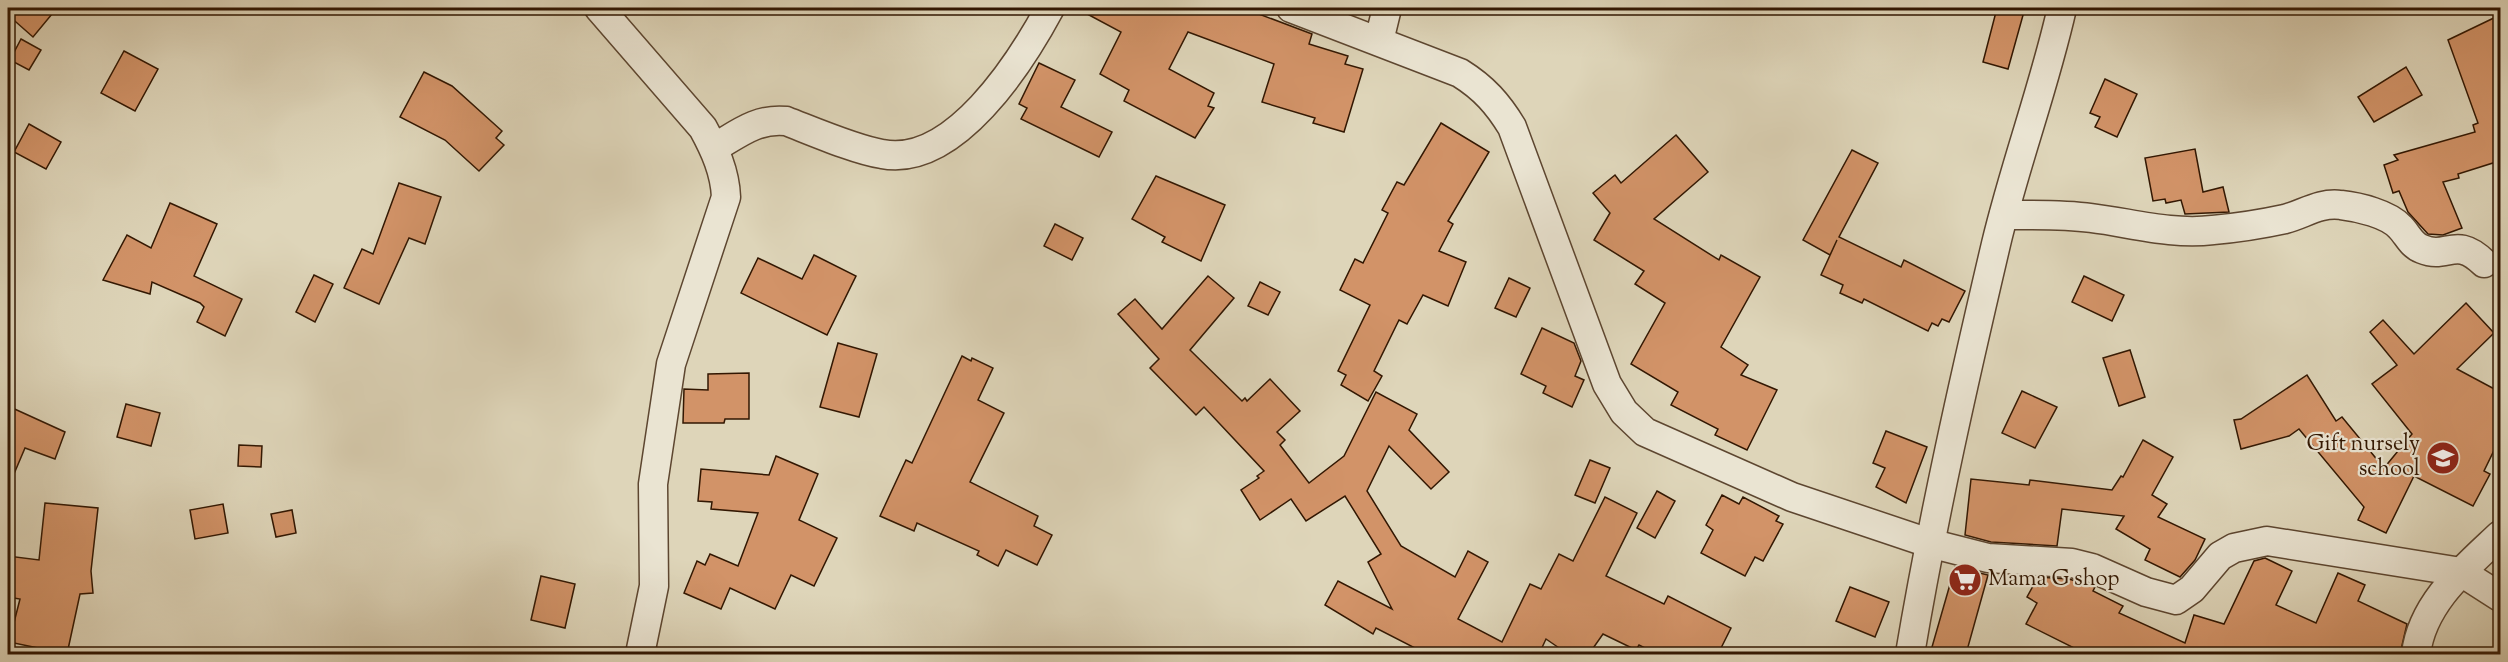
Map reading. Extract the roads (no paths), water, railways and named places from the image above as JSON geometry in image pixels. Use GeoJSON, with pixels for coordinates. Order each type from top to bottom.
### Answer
{"type":"FeatureCollection","features":[{"type":"Feature","properties":{"kind":"street"},"geometry":{"type":"LineString","coordinates":[[599,8],[689,111],[714,148],[723,175],[726,197],[671,364],[653,484],[654,586],[640,654]]}},
{"type":"Feature","properties":{"kind":"street"},"geometry":{"type":"LineString","coordinates":[[714,148],[760,121],[774,120],[786,121],[882,154],[908,155],[925,149],[950,136],[976,112],[997,88],[1050,8]]}},
{"type":"Feature","properties":{"kind":"street"},"geometry":{"type":"LineString","coordinates":[[1291,8],[1460,73],[1480,86],[1498,104],[1512,127],[1606,384],[1624,412],[1646,432],[1792,497],[1929,543],[1988,558],[2072,562],[2169,600],[2183,597],[2220,556],[2234,548],[2267,541],[2461,572],[2500,597]]}},
{"type":"Feature","properties":{"kind":"street"},"geometry":{"type":"LineString","coordinates":[[1379,41],[1387,8]]}},
{"type":"Feature","properties":{"kind":"street"},"geometry":{"type":"LineString","coordinates":[[1910,654],[1929,543],[2004,215],[2048,68],[2062,8]]}},
{"type":"Feature","properties":{"kind":"street"},"geometry":{"type":"LineString","coordinates":[[2004,215],[2091,218],[2181,232],[2213,230],[2286,218],[2311,207],[2338,204],[2359,208],[2399,225],[2414,245],[2423,250],[2435,253],[2454,247],[2473,252],[2484,263]]}},
{"type":"Feature","properties":{"kind":"street"},"geometry":{"type":"LineString","coordinates":[[2416,654],[2426,618],[2461,572],[2500,535]]}},
{"type":"Feature","properties":{"kind":"place","name":"Gift nursely school"},"geometry":{"type":"Point","coordinates":[2443,458]}},
{"type":"Feature","properties":{"kind":"place","name":"Mama G shop"},"geometry":{"type":"Point","coordinates":[1965,580]}}]}
